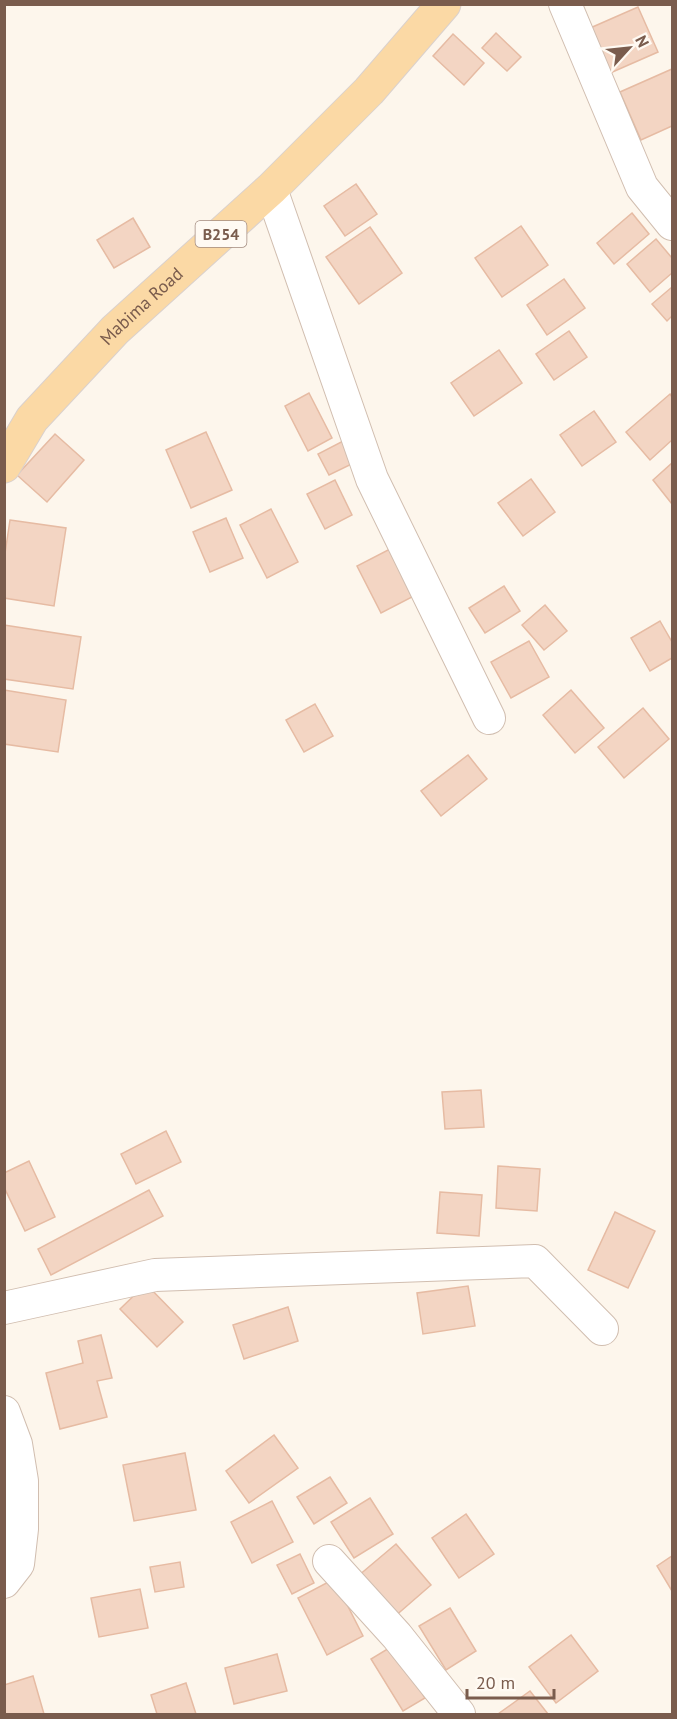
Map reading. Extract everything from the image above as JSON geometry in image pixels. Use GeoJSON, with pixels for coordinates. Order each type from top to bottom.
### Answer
{"type":"FeatureCollection","features":[{"type":"Feature","properties":{"kind":"main road","name":"Mabima Road"},"geometry":{"type":"LineString","coordinates":[[4,466],[32,418],[115,330],[271,189],[369,91],[444,4]]}},
{"type":"Feature","properties":{"kind":"street"},"geometry":{"type":"LineString","coordinates":[[565,4],[642,187],[672,224]]}},
{"type":"Feature","properties":{"kind":"street"},"geometry":{"type":"LineString","coordinates":[[271,189],[372,479],[489,718]]}},
{"type":"Feature","properties":{"kind":"street"},"geometry":{"type":"LineString","coordinates":[[4,1308],[155,1275],[535,1261],[602,1329]]}},
{"type":"Feature","properties":{"kind":"street"},"geometry":{"type":"LineString","coordinates":[[4,1412],[16,1444],[22,1481],[22,1529],[18,1564],[4,1582]]}},
{"type":"Feature","properties":{"kind":"street"},"geometry":{"type":"LineString","coordinates":[[329,1561],[397,1635],[459,1714]]}},
{"type":"Feature","properties":{"kind":"building"},"geometry":{"type":"Polygon","coordinates":[[[638,7],[658,52],[608,74],[588,29],[638,7]]]}},
{"type":"Feature","properties":{"kind":"building"},"geometry":{"type":"Polygon","coordinates":[[[496,33],[521,57],[507,71],[482,48],[496,33]]]}},
{"type":"Feature","properties":{"kind":"building"},"geometry":{"type":"Polygon","coordinates":[[[453,34],[484,63],[464,85],[433,56],[453,34]]]}},
{"type":"Feature","properties":{"kind":"building"},"geometry":{"type":"Polygon","coordinates":[[[672,69],[672,126],[641,140],[620,92],[672,69]]]}},
{"type":"Feature","properties":{"kind":"building"},"geometry":{"type":"Polygon","coordinates":[[[356,184],[377,214],[345,236],[324,206],[356,184]]]}},
{"type":"Feature","properties":{"kind":"building"},"geometry":{"type":"Polygon","coordinates":[[[632,213],[649,234],[614,264],[597,243],[632,213]]]}},
{"type":"Feature","properties":{"kind":"building"},"geometry":{"type":"Polygon","coordinates":[[[133,218],[150,247],[114,268],[97,240],[133,218]]]}},
{"type":"Feature","properties":{"kind":"building"},"geometry":{"type":"Polygon","coordinates":[[[521,226],[548,265],[502,297],[475,258],[521,226]]]}},
{"type":"Feature","properties":{"kind":"building"},"geometry":{"type":"Polygon","coordinates":[[[370,227],[402,273],[359,304],[326,257],[370,227]]]}},
{"type":"Feature","properties":{"kind":"building"},"geometry":{"type":"Polygon","coordinates":[[[656,239],[672,258],[672,273],[650,292],[627,264],[656,239]]]}},
{"type":"Feature","properties":{"kind":"building"},"geometry":{"type":"Polygon","coordinates":[[[564,279],[585,308],[547,335],[527,305],[564,279]]]}},
{"type":"Feature","properties":{"kind":"building"},"geometry":{"type":"Polygon","coordinates":[[[672,287],[672,316],[667,321],[652,304],[672,287]]]}},
{"type":"Feature","properties":{"kind":"building"},"geometry":{"type":"Polygon","coordinates":[[[569,331],[587,357],[554,380],[536,354],[569,331]]]}},
{"type":"Feature","properties":{"kind":"building"},"geometry":{"type":"Polygon","coordinates":[[[499,350],[522,383],[474,416],[451,383],[499,350]]]}},
{"type":"Feature","properties":{"kind":"building"},"geometry":{"type":"Polygon","coordinates":[[[309,393],[332,438],[308,451],[285,406],[309,393]]]}},
{"type":"Feature","properties":{"kind":"building"},"geometry":{"type":"Polygon","coordinates":[[[670,394],[672,397],[672,440],[650,460],[626,432],[670,394]]]}},
{"type":"Feature","properties":{"kind":"building"},"geometry":{"type":"Polygon","coordinates":[[[594,411],[616,442],[582,466],[560,435],[594,411]]]}},
{"type":"Feature","properties":{"kind":"building"},"geometry":{"type":"Polygon","coordinates":[[[206,432],[232,490],[191,508],[166,450],[206,432]]]}},
{"type":"Feature","properties":{"kind":"building"},"geometry":{"type":"Polygon","coordinates":[[[55,434],[84,460],[47,502],[17,475],[55,434]]]}},
{"type":"Feature","properties":{"kind":"building"},"geometry":{"type":"Polygon","coordinates":[[[347,439],[358,461],[329,475],[318,454],[347,439]]]}},
{"type":"Feature","properties":{"kind":"building"},"geometry":{"type":"Polygon","coordinates":[[[672,463],[672,504],[653,480],[672,463]]]}},
{"type":"Feature","properties":{"kind":"building"},"geometry":{"type":"Polygon","coordinates":[[[531,479],[555,512],[523,536],[498,503],[531,479]]]}},
{"type":"Feature","properties":{"kind":"building"},"geometry":{"type":"Polygon","coordinates":[[[335,480],[352,515],[325,529],[307,494],[335,480]]]}},
{"type":"Feature","properties":{"kind":"building"},"geometry":{"type":"Polygon","coordinates":[[[271,509],[298,562],[267,578],[240,525],[271,509]]]}},
{"type":"Feature","properties":{"kind":"building"},"geometry":{"type":"Polygon","coordinates":[[[226,518],[243,558],[210,572],[193,532],[226,518]]]}},
{"type":"Feature","properties":{"kind":"building"},"geometry":{"type":"Polygon","coordinates":[[[10,520],[66,528],[54,606],[4,598],[4,560],[10,520]]]}},
{"type":"Feature","properties":{"kind":"building"},"geometry":{"type":"Polygon","coordinates":[[[390,549],[414,596],[381,613],[357,566],[390,549]]]}},
{"type":"Feature","properties":{"kind":"building"},"geometry":{"type":"Polygon","coordinates":[[[504,586],[520,611],[485,633],[469,608],[504,586]]]}},
{"type":"Feature","properties":{"kind":"building"},"geometry":{"type":"Polygon","coordinates":[[[545,605],[567,631],[544,650],[522,625],[545,605]]]}},
{"type":"Feature","properties":{"kind":"building"},"geometry":{"type":"Polygon","coordinates":[[[660,621],[672,642],[672,658],[650,671],[631,638],[660,621]]]}},
{"type":"Feature","properties":{"kind":"building"},"geometry":{"type":"Polygon","coordinates":[[[4,625],[81,637],[73,689],[4,679],[4,625]]]}},
{"type":"Feature","properties":{"kind":"building"},"geometry":{"type":"Polygon","coordinates":[[[529,641],[549,677],[511,698],[491,662],[529,641]]]}},
{"type":"Feature","properties":{"kind":"building"},"geometry":{"type":"Polygon","coordinates":[[[4,690],[66,700],[58,752],[4,744],[4,690]]]}},
{"type":"Feature","properties":{"kind":"building"},"geometry":{"type":"Polygon","coordinates":[[[571,690],[604,728],[575,753],[543,715],[571,690]]]}},
{"type":"Feature","properties":{"kind":"building"},"geometry":{"type":"Polygon","coordinates":[[[315,704],[333,736],[304,752],[286,720],[315,704]]]}},
{"type":"Feature","properties":{"kind":"building"},"geometry":{"type":"Polygon","coordinates":[[[643,708],[669,739],[624,778],[598,747],[643,708]]]}},
{"type":"Feature","properties":{"kind":"building"},"geometry":{"type":"Polygon","coordinates":[[[468,755],[487,779],[441,816],[421,791],[468,755]]]}},
{"type":"Feature","properties":{"kind":"building"},"geometry":{"type":"Polygon","coordinates":[[[481,1090],[484,1127],[445,1129],[442,1092],[481,1090]]]}},
{"type":"Feature","properties":{"kind":"building"},"geometry":{"type":"Polygon","coordinates":[[[166,1131],[181,1162],[136,1184],[121,1154],[166,1131]]]}},
{"type":"Feature","properties":{"kind":"building"},"geometry":{"type":"Polygon","coordinates":[[[29,1161],[55,1217],[25,1231],[4,1187],[4,1173],[29,1161]]]}},
{"type":"Feature","properties":{"kind":"building"},"geometry":{"type":"Polygon","coordinates":[[[498,1166],[540,1169],[537,1211],[496,1208],[498,1166]]]}},
{"type":"Feature","properties":{"kind":"building"},"geometry":{"type":"Polygon","coordinates":[[[149,1190],[163,1216],[51,1275],[38,1249],[149,1190]]]}},
{"type":"Feature","properties":{"kind":"building"},"geometry":{"type":"Polygon","coordinates":[[[440,1192],[482,1195],[479,1236],[437,1233],[440,1192]]]}},
{"type":"Feature","properties":{"kind":"building"},"geometry":{"type":"Polygon","coordinates":[[[615,1212],[655,1231],[628,1288],[588,1270],[615,1212]]]}},
{"type":"Feature","properties":{"kind":"building"},"geometry":{"type":"Polygon","coordinates":[[[146,1284],[183,1322],[157,1347],[120,1309],[146,1284]]]}},
{"type":"Feature","properties":{"kind":"building"},"geometry":{"type":"Polygon","coordinates":[[[468,1286],[475,1326],[423,1334],[417,1293],[468,1286]]]}},
{"type":"Feature","properties":{"kind":"building"},"geometry":{"type":"Polygon","coordinates":[[[288,1307],[298,1341],[244,1359],[233,1325],[288,1307]]]}},
{"type":"Feature","properties":{"kind":"building"},"geometry":{"type":"Polygon","coordinates":[[[101,1335],[112,1378],[97,1381],[107,1417],[60,1429],[46,1373],[83,1363],[78,1341],[101,1335]]]}},
{"type":"Feature","properties":{"kind":"building"},"geometry":{"type":"Polygon","coordinates":[[[274,1435],[298,1468],[249,1503],[226,1471],[274,1435]]]}},
{"type":"Feature","properties":{"kind":"building"},"geometry":{"type":"Polygon","coordinates":[[[185,1453],[196,1510],[134,1521],[123,1465],[185,1453]]]}},
{"type":"Feature","properties":{"kind":"building"},"geometry":{"type":"Polygon","coordinates":[[[330,1477],[347,1503],[314,1524],[297,1497],[330,1477]]]}},
{"type":"Feature","properties":{"kind":"building"},"geometry":{"type":"Polygon","coordinates":[[[370,1498],[393,1534],[354,1558],[331,1522],[370,1498]]]}},
{"type":"Feature","properties":{"kind":"building"},"geometry":{"type":"Polygon","coordinates":[[[272,1501],[293,1542],[252,1563],[231,1522],[272,1501]]]}},
{"type":"Feature","properties":{"kind":"building"},"geometry":{"type":"Polygon","coordinates":[[[466,1514],[494,1554],[459,1578],[432,1538],[466,1514]]]}},
{"type":"Feature","properties":{"kind":"building"},"geometry":{"type":"Polygon","coordinates":[[[396,1544],[431,1585],[393,1618],[358,1576],[396,1544]]]}},
{"type":"Feature","properties":{"kind":"building"},"geometry":{"type":"Polygon","coordinates":[[[300,1554],[314,1583],[292,1594],[277,1565],[300,1554]]]}},
{"type":"Feature","properties":{"kind":"building"},"geometry":{"type":"Polygon","coordinates":[[[672,1556],[672,1591],[657,1566],[672,1556]]]}},
{"type":"Feature","properties":{"kind":"building"},"geometry":{"type":"Polygon","coordinates":[[[180,1562],[184,1587],[155,1592],[150,1567],[180,1562]]]}},
{"type":"Feature","properties":{"kind":"building"},"geometry":{"type":"Polygon","coordinates":[[[334,1579],[363,1636],[327,1655],[298,1598],[334,1579]]]}},
{"type":"Feature","properties":{"kind":"building"},"geometry":{"type":"Polygon","coordinates":[[[140,1589],[148,1628],[99,1637],[91,1598],[140,1589]]]}},
{"type":"Feature","properties":{"kind":"building"},"geometry":{"type":"Polygon","coordinates":[[[450,1608],[476,1651],[446,1670],[419,1626],[450,1608]]]}},
{"type":"Feature","properties":{"kind":"building"},"geometry":{"type":"Polygon","coordinates":[[[571,1635],[598,1671],[556,1703],[529,1667],[571,1635]]]}},
{"type":"Feature","properties":{"kind":"building"},"geometry":{"type":"Polygon","coordinates":[[[394,1645],[425,1698],[403,1711],[371,1659],[394,1645]]]}},
{"type":"Feature","properties":{"kind":"building"},"geometry":{"type":"Polygon","coordinates":[[[277,1654],[287,1691],[234,1704],[225,1668],[277,1654]]]}},
{"type":"Feature","properties":{"kind":"building"},"geometry":{"type":"Polygon","coordinates":[[[33,1676],[44,1714],[5,1714],[4,1685],[33,1676]]]}},
{"type":"Feature","properties":{"kind":"building"},"geometry":{"type":"Polygon","coordinates":[[[186,1683],[196,1714],[157,1714],[151,1695],[186,1683]]]}},
{"type":"Feature","properties":{"kind":"building"},"geometry":{"type":"Polygon","coordinates":[[[530,1691],[548,1714],[498,1714],[530,1691]]]}}]}
